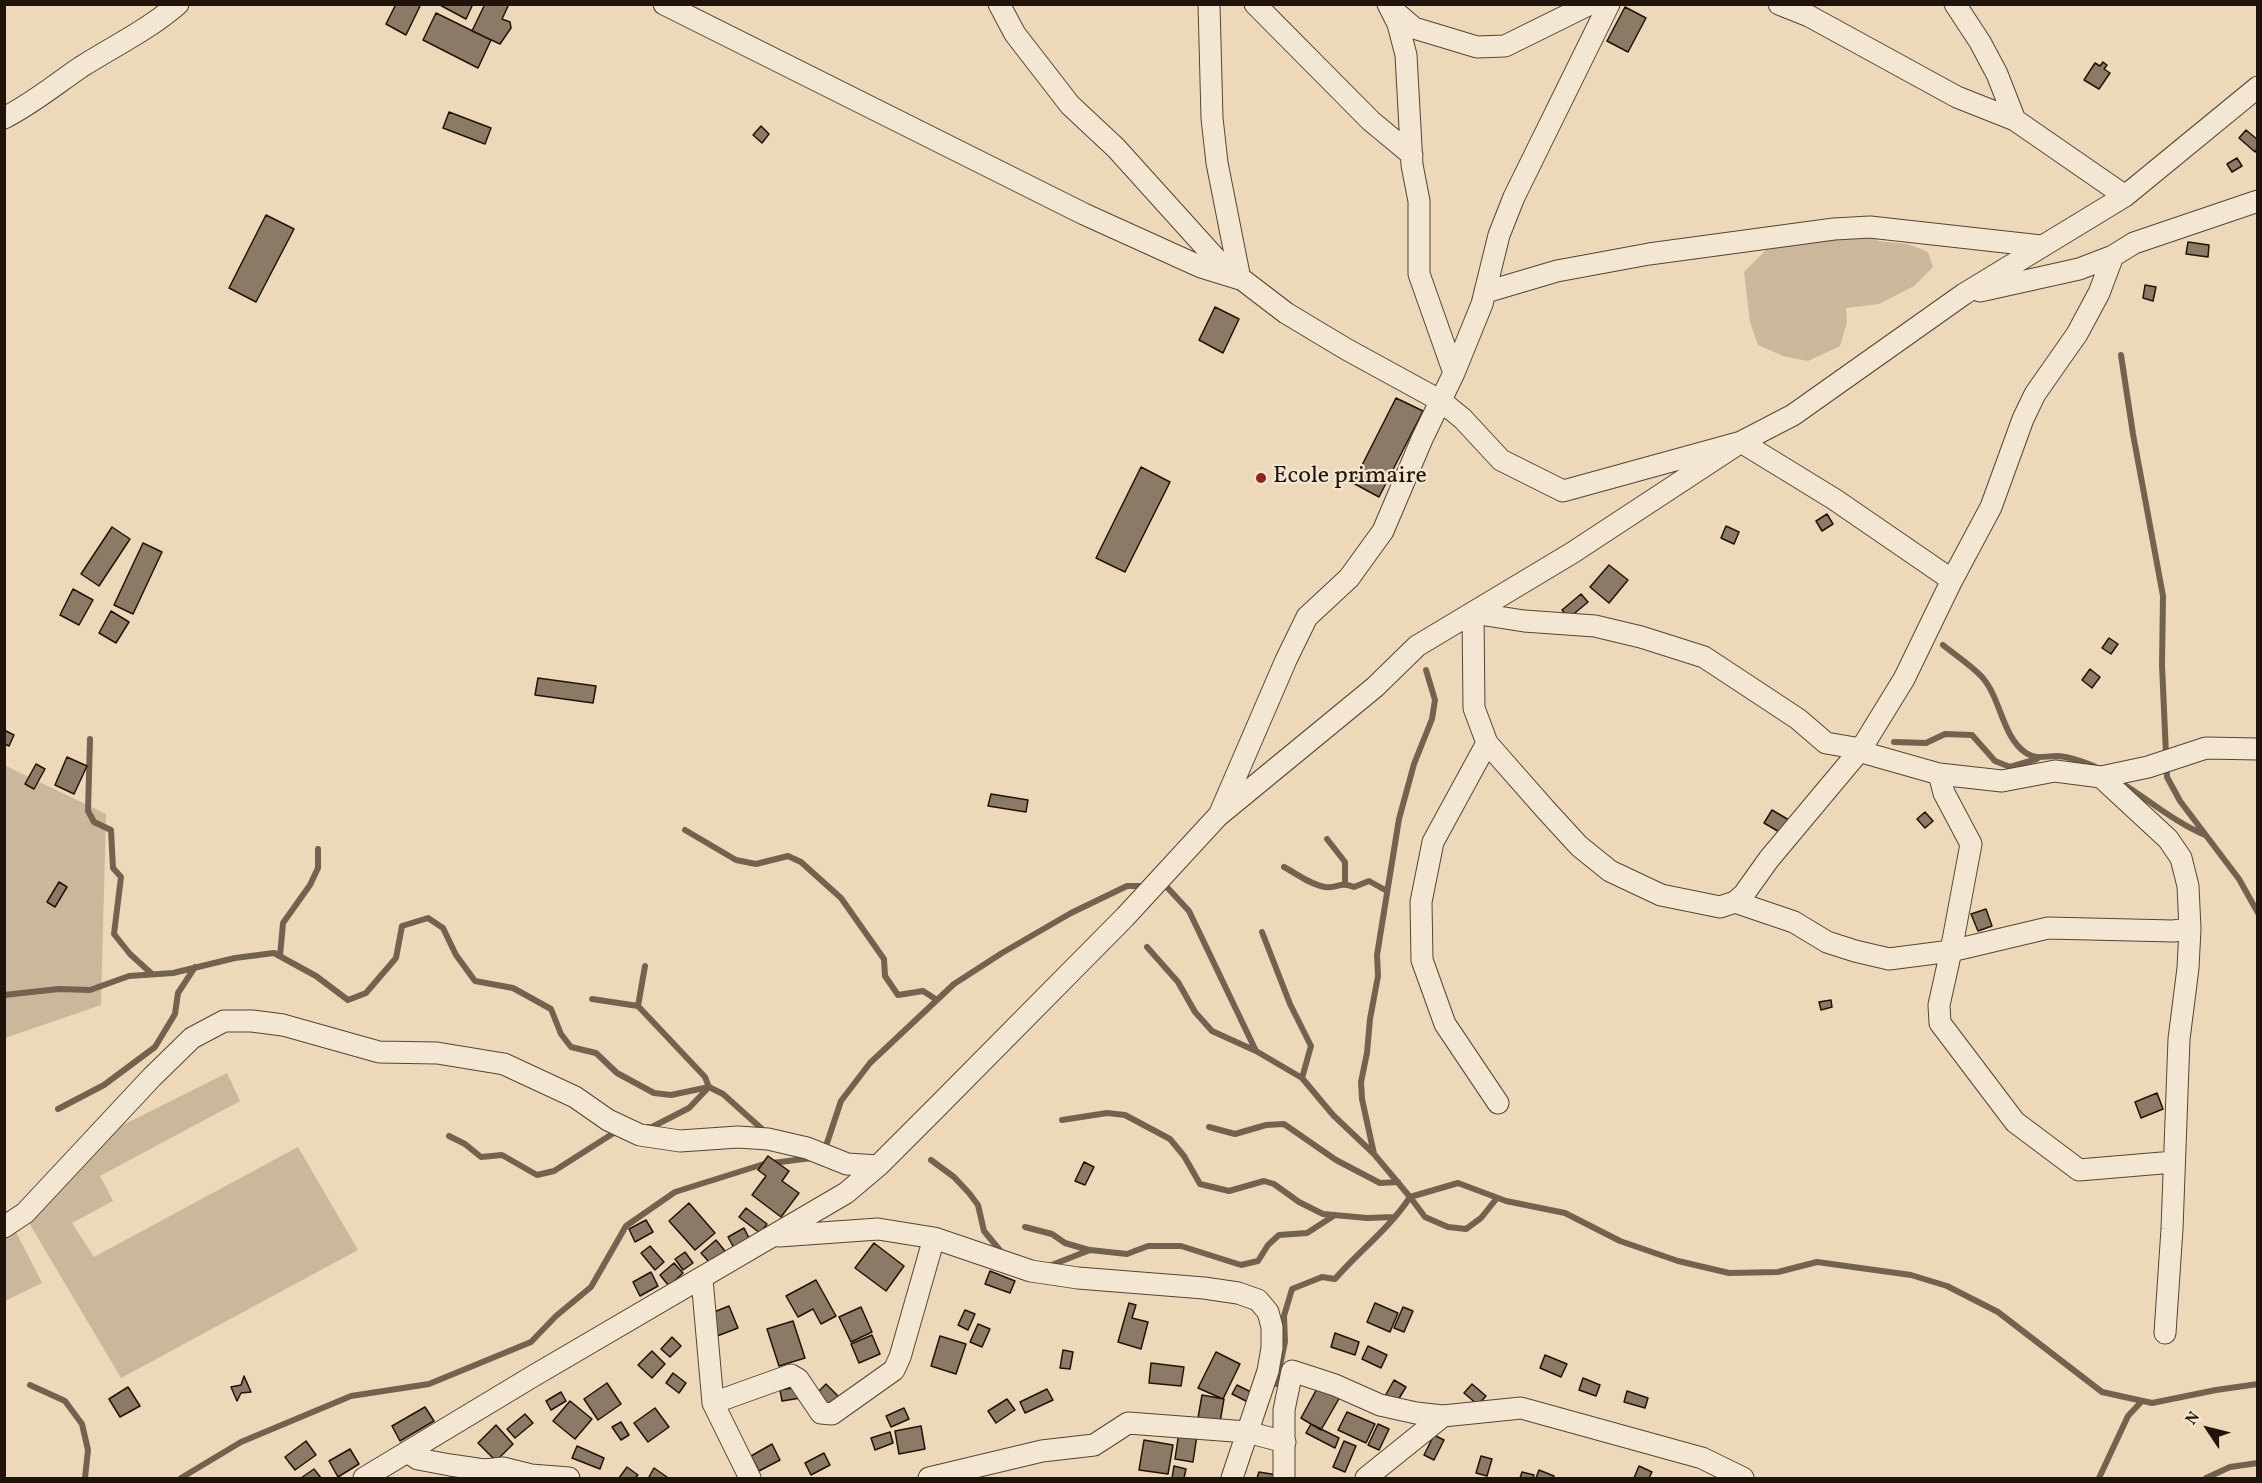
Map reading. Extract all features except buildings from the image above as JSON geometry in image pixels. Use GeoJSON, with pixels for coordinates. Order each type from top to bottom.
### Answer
{"type":"FeatureCollection","features":[{"type":"Feature","properties":{"kind":"street"},"geometry":{"type":"LineString","coordinates":[[4,118],[26,107],[82,66],[156,23],[178,4]]}},
{"type":"Feature","properties":{"kind":"street"},"geometry":{"type":"LineString","coordinates":[[664,4],[1084,214],[1201,267],[1240,279]]}},
{"type":"Feature","properties":{"kind":"street"},"geometry":{"type":"LineString","coordinates":[[999,4],[1015,34],[1070,105],[1116,148],[1218,261],[1286,313],[1346,349],[1442,401],[1463,419],[1501,460],[1563,491],[1741,442],[1834,499],[1952,580]]}},
{"type":"Feature","properties":{"kind":"street"},"geometry":{"type":"LineString","coordinates":[[1209,4],[1212,118],[1217,163],[1240,279]]}},
{"type":"Feature","properties":{"kind":"street"},"geometry":{"type":"LineString","coordinates":[[1255,4],[1371,121],[1412,155]]}},
{"type":"Feature","properties":{"kind":"street"},"geometry":{"type":"LineString","coordinates":[[1387,5],[1414,28],[1477,47],[1506,46],[1590,4]]}},
{"type":"Feature","properties":{"kind":"street"},"geometry":{"type":"LineString","coordinates":[[1218,816],[1307,617],[1349,578],[1383,531],[1422,439],[1442,401],[1486,292],[1499,235],[1514,196],[1609,4]]}},
{"type":"Feature","properties":{"kind":"street"},"geometry":{"type":"LineString","coordinates":[[1779,4],[1809,16],[1957,96],[2015,120],[2125,196]]}},
{"type":"Feature","properties":{"kind":"street"},"geometry":{"type":"LineString","coordinates":[[1955,4],[1980,42],[1997,74],[2015,120]]}},
{"type":"Feature","properties":{"kind":"street"},"geometry":{"type":"LineString","coordinates":[[1387,5],[1398,24],[1404,43],[1412,155],[1419,201],[1419,274],[1454,373]]}},
{"type":"Feature","properties":{"kind":"street"},"geometry":{"type":"LineString","coordinates":[[364,1479],[535,1375],[846,1193],[878,1166],[1125,917],[1218,816],[1375,687],[1416,646],[1572,553],[1741,442],[1793,415],[1964,294],[2125,196],[2258,87]]}},
{"type":"Feature","properties":{"kind":"street"},"geometry":{"type":"LineString","coordinates":[[1964,294],[2079,269],[2113,256],[2134,243],[2258,201]]}},
{"type":"Feature","properties":{"kind":"street"},"geometry":{"type":"LineString","coordinates":[[1486,292],[1557,271],[1649,254],[1834,229],[1870,227],[2041,246]]}},
{"type":"Feature","properties":{"kind":"street"},"geometry":{"type":"LineString","coordinates":[[1473,613],[1474,708],[1487,743],[1579,846],[1610,871],[1661,896],[1720,907],[1735,902],[1744,894],[1769,859],[1861,749],[1904,679],[1952,580],[1991,507],[2023,419],[2035,394],[2077,334],[2099,293],[2113,256]]}},
{"type":"Feature","properties":{"kind":"street"},"geometry":{"type":"LineString","coordinates":[[1473,613],[1524,621],[1595,626],[1641,637],[1704,657],[1798,719],[1826,742],[1861,749],[1865,753],[1940,774],[2001,781],[2055,771],[2101,777],[2148,766],[2206,748],[2258,749]]}},
{"type":"Feature","properties":{"kind":"street"},"geometry":{"type":"LineString","coordinates":[[1487,743],[1432,842],[1421,902],[1422,960],[1445,1024],[1498,1102]]}},
{"type":"Feature","properties":{"kind":"street"},"geometry":{"type":"LineString","coordinates":[[1940,774],[1944,793],[1971,844],[1952,951],[1939,1005],[1940,1023],[2014,1122],[2079,1170],[2174,1162]]}},
{"type":"Feature","properties":{"kind":"street"},"geometry":{"type":"LineString","coordinates":[[2101,777],[2168,839],[2181,858],[2188,886],[2190,929],[2188,968],[2179,1039],[2165,1333]]}},
{"type":"Feature","properties":{"kind":"street"},"geometry":{"type":"LineString","coordinates":[[1735,902],[1794,922],[1827,942],[1889,959],[1952,951],[2048,928],[2173,931],[2190,929]]}},
{"type":"Feature","properties":{"kind":"street"},"geometry":{"type":"LineString","coordinates":[[4,1227],[26,1213],[152,1077],[192,1038],[224,1022],[283,1025],[379,1052],[437,1053],[504,1064],[575,1097],[608,1120],[640,1135],[680,1141],[738,1137],[768,1139],[807,1148],[847,1164],[878,1166]]}},
{"type":"Feature","properties":{"kind":"street"},"geometry":{"type":"LineString","coordinates":[[775,1236],[878,1229],[934,1238],[1031,1271],[1078,1278],[1204,1288],[1238,1293],[1258,1300],[1268,1312],[1272,1327],[1272,1348],[1268,1371],[1232,1479]]}},
{"type":"Feature","properties":{"kind":"street"},"geometry":{"type":"LineString","coordinates":[[713,1403],[790,1375],[798,1379],[821,1413],[832,1414],[894,1370],[900,1357],[934,1238]]}},
{"type":"Feature","properties":{"kind":"street"},"geometry":{"type":"LineString","coordinates":[[702,1279],[713,1403],[750,1479]]}},
{"type":"Feature","properties":{"kind":"street"},"geometry":{"type":"LineString","coordinates":[[1284,1479],[1284,1410],[1292,1371],[1335,1385],[1380,1405],[1416,1413],[1443,1416],[1521,1408],[1701,1468],[1743,1479]]}},
{"type":"Feature","properties":{"kind":"street"},"geometry":{"type":"LineString","coordinates":[[1366,1479],[1443,1416]]}},
{"type":"Feature","properties":{"kind":"street"},"geometry":{"type":"LineString","coordinates":[[929,1479],[1042,1451],[1094,1444],[1128,1423],[1246,1432],[1285,1442]]}},
{"type":"Feature","properties":{"kind":"street"},"geometry":{"type":"LineString","coordinates":[[407,1452],[418,1459],[450,1465],[501,1473],[569,1479]]}},
{"type":"Feature","properties":{"kind":"shaded area"},"geometry":{"type":"Polygon","coordinates":[[[1870,227],[1878,241],[1908,244],[1928,252],[1933,267],[1914,286],[1879,304],[1846,308],[1847,322],[1840,346],[1808,361],[1783,356],[1758,345],[1750,322],[1744,272],[1766,250],[1834,229],[1870,227]]]}},
{"type":"Feature","properties":{"kind":"shaded area"},"geometry":{"type":"Polygon","coordinates":[[[4,765],[106,814],[101,1005],[5,1038],[4,765]]]}},
{"type":"Feature","properties":{"kind":"shaded area"},"geometry":{"type":"Polygon","coordinates":[[[227,1073],[240,1101],[100,1176],[113,1201],[72,1223],[94,1257],[298,1147],[358,1250],[121,1378],[25,1216],[103,1135],[227,1073]]]}},
{"type":"Feature","properties":{"kind":"shaded area"},"geometry":{"type":"Polygon","coordinates":[[[14,1228],[42,1283],[5,1301],[5,1233],[14,1228]]]}},
{"type":"Feature","properties":{"kind":"waterway"},"geometry":{"type":"LineString","coordinates":[[2121,355],[2163,596],[2162,665],[2167,777],[2180,801],[2239,879],[2258,913]]}},
{"type":"Feature","properties":{"kind":"waterway"},"geometry":{"type":"LineString","coordinates":[[1943,645],[1982,677],[1994,695],[2012,737],[2026,753],[2037,757],[2068,758],[2101,770]]}},
{"type":"Feature","properties":{"kind":"waterway"},"geometry":{"type":"LineString","coordinates":[[1374,1154],[1362,1099],[1361,1082],[1378,976],[1377,955],[1399,819],[1414,764],[1432,719],[1435,700],[1426,670]]}},
{"type":"Feature","properties":{"kind":"waterway"},"geometry":{"type":"LineString","coordinates":[[1894,742],[1926,743],[1945,734],[1972,735],[1995,761],[2010,767],[2037,759]]}},
{"type":"Feature","properties":{"kind":"waterway"},"geometry":{"type":"LineString","coordinates":[[90,739],[88,811],[94,822],[111,830],[113,868],[121,877],[114,934],[130,954],[152,974]]}},
{"type":"Feature","properties":{"kind":"waterway"},"geometry":{"type":"LineString","coordinates":[[2120,782],[2172,817],[2205,835]]}},
{"type":"Feature","properties":{"kind":"waterway"},"geometry":{"type":"LineString","coordinates":[[685,830],[736,860],[756,864],[788,856],[801,862],[841,898],[884,959],[885,976],[898,995],[923,991],[937,1000]]}},
{"type":"Feature","properties":{"kind":"waterway"},"geometry":{"type":"LineString","coordinates":[[1327,839],[1345,862],[1345,883]]}},
{"type":"Feature","properties":{"kind":"waterway"},"geometry":{"type":"LineString","coordinates":[[280,956],[283,923],[310,885],[318,868],[318,849]]}},
{"type":"Feature","properties":{"kind":"waterway"},"geometry":{"type":"LineString","coordinates":[[1284,867],[1320,886],[1354,887],[1369,881],[1387,891]]}},
{"type":"Feature","properties":{"kind":"waterway"},"geometry":{"type":"LineString","coordinates":[[1161,885],[1165,885],[1189,911],[1256,1051],[1302,1078],[1333,1115],[1374,1154],[1410,1197],[1458,1183],[1506,1201],[1565,1213],[1620,1241],[1678,1261],[1729,1273],[1778,1272],[1817,1262],[1911,1275],[1947,1286],[1998,1312],[2102,1392],[2152,1403],[2258,1384]]}},
{"type":"Feature","properties":{"kind":"waterway"},"geometry":{"type":"LineString","coordinates":[[824,1152],[841,1101],[870,1063],[954,984],[1071,913],[1127,886],[1148,886]]}},
{"type":"Feature","properties":{"kind":"waterway"},"geometry":{"type":"LineString","coordinates":[[4,995],[59,989],[90,990],[129,976],[173,973],[235,958],[274,953],[316,976],[348,1000],[366,993],[396,958],[402,926],[428,918],[443,928],[456,955],[475,981],[513,988],[551,1009],[561,1034],[571,1047],[596,1053],[617,1073],[654,1093],[671,1095],[709,1087],[723,1094],[762,1129]]}},
{"type":"Feature","properties":{"kind":"waterway"},"geometry":{"type":"LineString","coordinates":[[1262,932],[1290,1004],[1311,1046],[1302,1078]]}},
{"type":"Feature","properties":{"kind":"waterway"},"geometry":{"type":"LineString","coordinates":[[1147,947],[1178,982],[1195,1012],[1212,1031],[1256,1051]]}},
{"type":"Feature","properties":{"kind":"waterway"},"geometry":{"type":"LineString","coordinates":[[645,966],[638,1006],[705,1077],[709,1087],[689,1108],[652,1127],[647,1127]]}},
{"type":"Feature","properties":{"kind":"waterway"},"geometry":{"type":"LineString","coordinates":[[58,1109],[104,1085],[155,1047],[175,1014],[178,993],[195,967]]}},
{"type":"Feature","properties":{"kind":"waterway"},"geometry":{"type":"LineString","coordinates":[[592,999],[638,1006]]}},
{"type":"Feature","properties":{"kind":"waterway"},"geometry":{"type":"LineString","coordinates":[[1062,1120],[1107,1113],[1125,1115],[1170,1139],[1184,1156],[1200,1184],[1229,1191],[1264,1181],[1274,1184],[1299,1202],[1323,1214],[1367,1218],[1394,1217]]}},
{"type":"Feature","properties":{"kind":"waterway"},"geometry":{"type":"LineString","coordinates":[[1209,1127],[1235,1134],[1266,1125],[1284,1124],[1336,1160],[1380,1183],[1398,1182]]}},
{"type":"Feature","properties":{"kind":"waterway"},"geometry":{"type":"LineString","coordinates":[[449,1136],[465,1144],[481,1157],[502,1155],[537,1175],[554,1171],[620,1129]]}},
{"type":"Feature","properties":{"kind":"waterway"},"geometry":{"type":"LineString","coordinates":[[181,1478],[241,1442],[351,1396],[429,1384],[531,1342],[556,1316],[591,1287],[626,1226],[675,1192],[764,1164],[812,1158]]}},
{"type":"Feature","properties":{"kind":"waterway"},"geometry":{"type":"LineString","coordinates":[[931,1160],[954,1177],[969,1193],[978,1205],[984,1231],[1003,1254]]}},
{"type":"Feature","properties":{"kind":"waterway"},"geometry":{"type":"LineString","coordinates":[[1276,1384],[1285,1342],[1284,1316],[1292,1289],[1322,1277],[1335,1279],[1384,1229],[1410,1197],[1425,1217],[1448,1227],[1466,1229],[1481,1218],[1497,1198]]}},
{"type":"Feature","properties":{"kind":"waterway"},"geometry":{"type":"LineString","coordinates":[[1049,1266],[1090,1250],[1127,1254],[1148,1246],[1181,1246],[1241,1265],[1258,1261],[1268,1245],[1279,1235],[1307,1233],[1335,1215]]}},
{"type":"Feature","properties":{"kind":"waterway"},"geometry":{"type":"LineString","coordinates":[[1025,1227],[1052,1234],[1065,1243],[1089,1250]]}},
{"type":"Feature","properties":{"kind":"waterway"},"geometry":{"type":"LineString","coordinates":[[30,1385],[65,1401],[82,1424],[88,1450],[85,1478]]}},
{"type":"Feature","properties":{"kind":"waterway"},"geometry":{"type":"LineString","coordinates":[[2099,1478],[2128,1416],[2142,1401]]}},
{"type":"Feature","properties":{"kind":"waterway"},"geometry":{"type":"LineString","coordinates":[[2206,1478],[2230,1467],[2258,1463]]}},
{"type":"Feature","properties":{"kind":"place","name":"Ecole primaire"},"geometry":{"type":"Point","coordinates":[1261,478]}}]}
